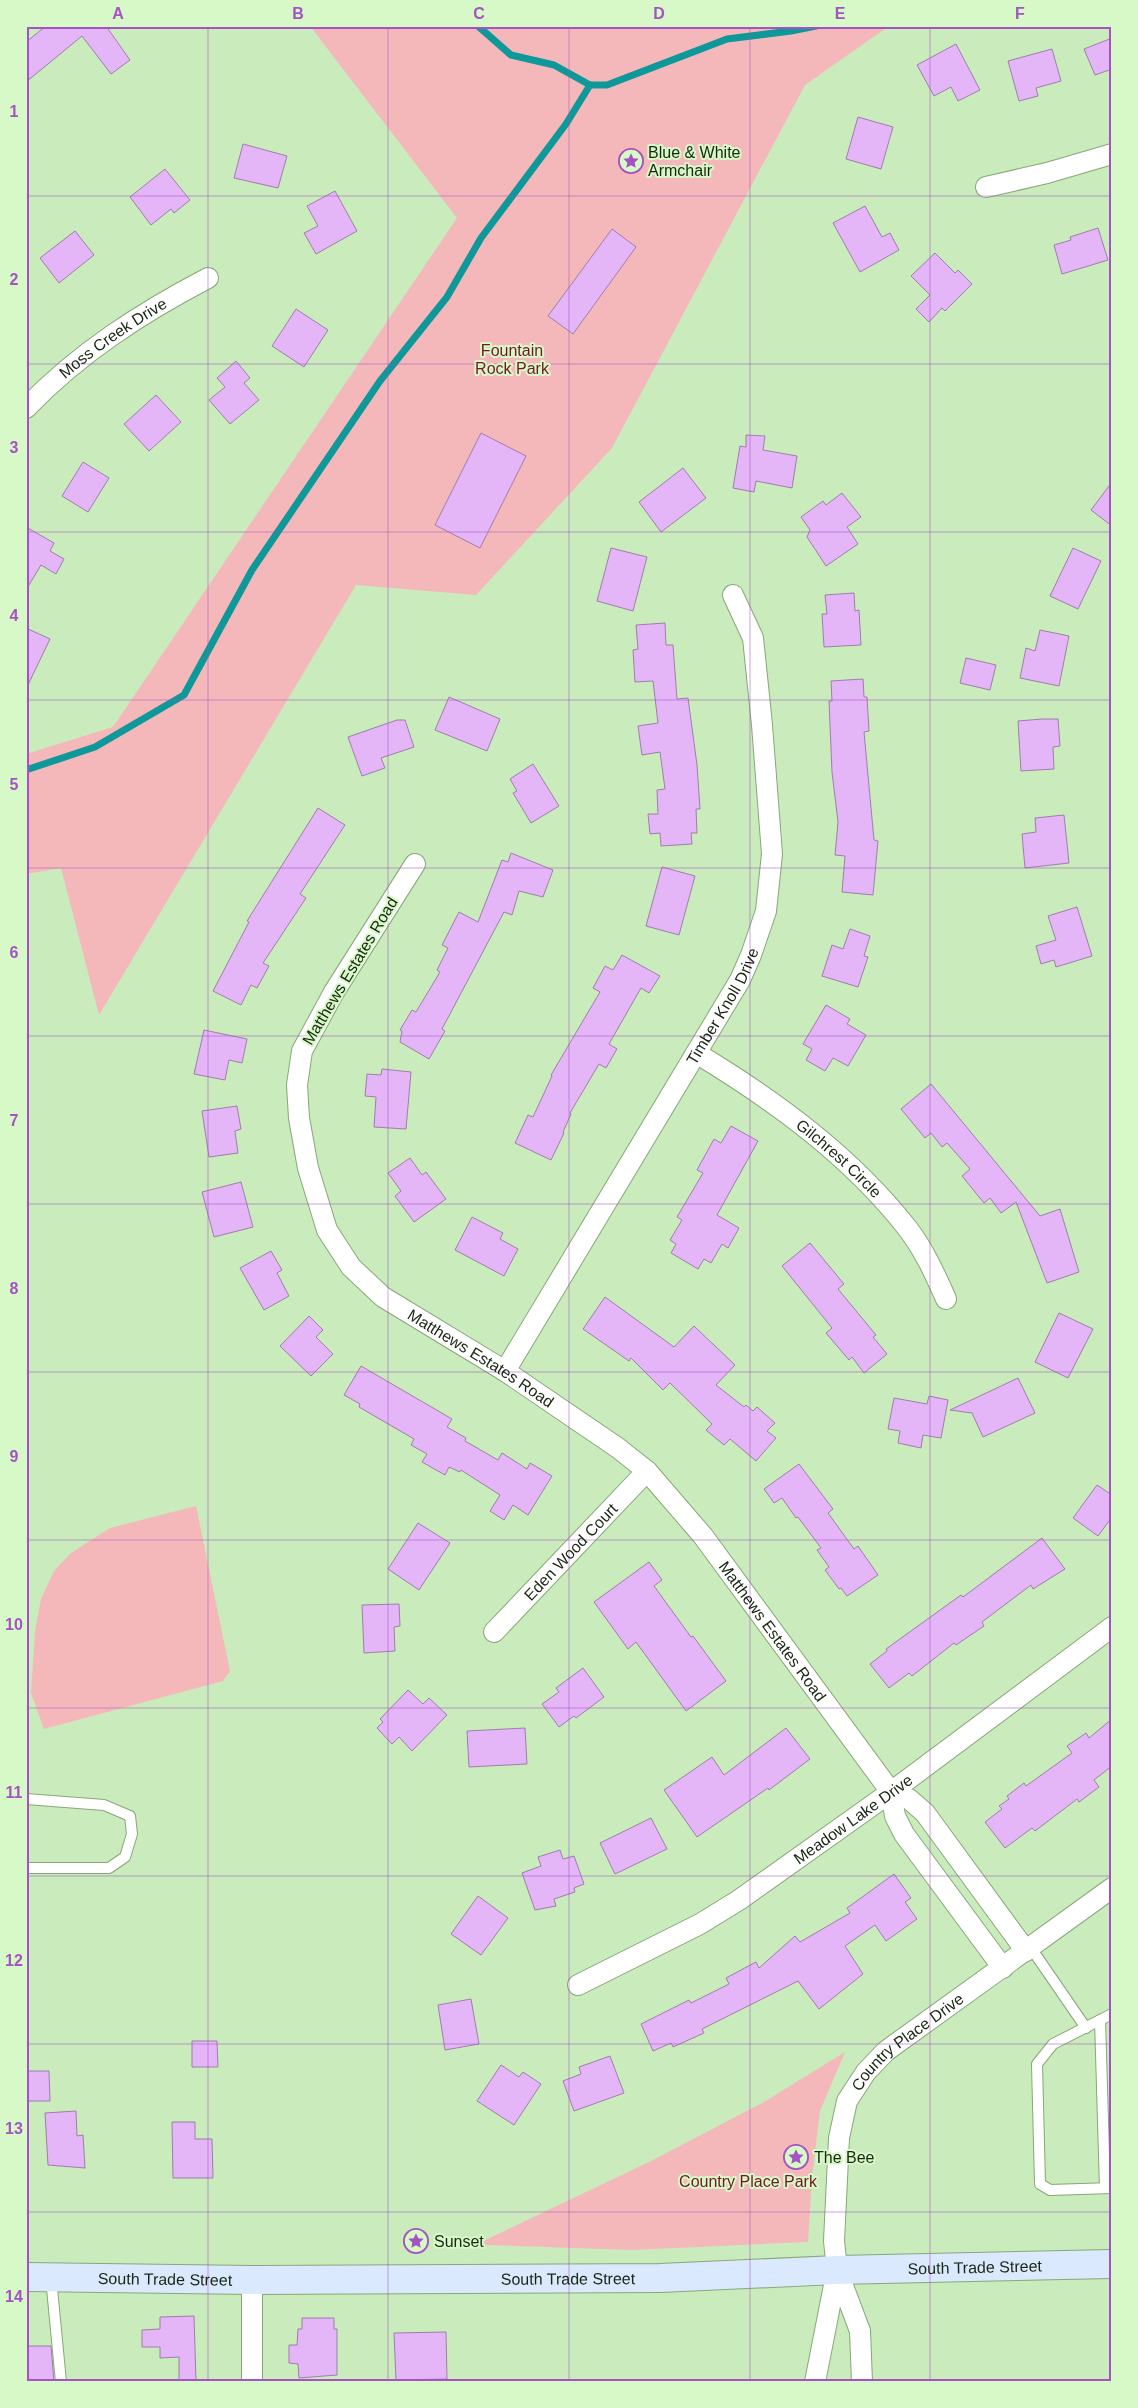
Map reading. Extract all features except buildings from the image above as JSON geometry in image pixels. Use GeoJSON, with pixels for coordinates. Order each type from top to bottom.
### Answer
{"type":"FeatureCollection","features":[{"type":"Feature","properties":{"kind":"main road","name":"South Trade Street"},"geometry":{"type":"LineString","coordinates":[[39,2278],[252,2280],[660,2278],[837,2270],[1112,2264]]}},
{"type":"Feature","properties":{"kind":"street"},"geometry":{"type":"LineString","coordinates":[[986,187],[1047,173],[1112,154]]}},
{"type":"Feature","properties":{"kind":"street","name":"Moss Creek Drive"},"geometry":{"type":"LineString","coordinates":[[26,408],[101,342],[155,306],[208,278]]}},
{"type":"Feature","properties":{"kind":"street","name":"Timber Knoll Drive"},"geometry":{"type":"LineString","coordinates":[[505,1371],[740,980],[766,911],[771,844],[753,638],[733,595]]}},
{"type":"Feature","properties":{"kind":"street","name":"Matthews Estates Road"},"geometry":{"type":"LineString","coordinates":[[415,864],[334,992],[302,1051],[297,1085],[299,1118],[308,1168],[327,1230],[351,1267],[389,1301],[505,1371],[618,1448],[646,1471],[703,1536],[891,1792],[895,1816],[904,1834],[1003,1968]]}},
{"type":"Feature","properties":{"kind":"street","name":"Gilchrest Circle"},"geometry":{"type":"LineString","coordinates":[[696,1053],[738,1078],[797,1120],[871,1187],[908,1230],[930,1263],[946,1299]]}},
{"type":"Feature","properties":{"kind":"street","name":"Eden Wood Court"},"geometry":{"type":"LineString","coordinates":[[494,1632],[646,1471]]}},
{"type":"Feature","properties":{"kind":"street","name":"Meadow Lake Drive"},"geometry":{"type":"LineString","coordinates":[[578,1985],[700,1924],[739,1900],[891,1792],[1112,1627]]}},
{"type":"Feature","properties":{"kind":"street","name":"Matthews Estates Road"},"geometry":{"type":"LineString","coordinates":[[891,1792],[909,1799],[924,1813],[1029,1950]]}},
{"type":"Feature","properties":{"kind":"street","name":"Country Place Drive"},"geometry":{"type":"LineString","coordinates":[[837,2270],[834,2232],[839,2138],[847,2101],[866,2072],[886,2051],[1029,1950],[1112,1888]]}},
{"type":"Feature","properties":{"kind":"street"},"geometry":{"type":"LineString","coordinates":[[815,2382],[837,2270]]}},
{"type":"Feature","properties":{"kind":"street"},"geometry":{"type":"LineString","coordinates":[[837,2270],[860,2331],[862,2382]]}},
{"type":"Feature","properties":{"kind":"street"},"geometry":{"type":"LineString","coordinates":[[252,2280],[252,2382]]}},
{"type":"Feature","properties":{"kind":"lane"},"geometry":{"type":"LineString","coordinates":[[26,1800],[104,1805],[130,1816],[132,1834],[125,1858],[109,1868],[26,1868]]}},
{"type":"Feature","properties":{"kind":"lane"},"geometry":{"type":"LineString","coordinates":[[1029,1950],[1086,2028]]}},
{"type":"Feature","properties":{"kind":"lane"},"geometry":{"type":"LineString","coordinates":[[1100,2020],[1109,2188],[1050,2190],[1040,2184],[1037,2064],[1053,2044],[1086,2028],[1100,2020],[1112,2014]]}},
{"type":"Feature","properties":{"kind":"lane"},"geometry":{"type":"LineString","coordinates":[[39,2278],[61,2382]]}},
{"type":"Feature","properties":{"kind":"green space","name":"Fountain Rock Park"},"geometry":{"type":"Polygon","coordinates":[[[310,26],[889,26],[805,85],[612,448],[476,595],[356,585],[99,1015],[61,868],[26,874],[26,754],[113,727],[457,218],[310,26]]]}},
{"type":"Feature","properties":{"kind":"green space"},"geometry":{"type":"Polygon","coordinates":[[[196,1506],[230,1671],[223,1681],[44,1729],[31,1693],[35,1631],[41,1599],[54,1571],[71,1553],[110,1528],[196,1506]]]}},
{"type":"Feature","properties":{"kind":"green space","name":"Country Place Park"},"geometry":{"type":"Polygon","coordinates":[[[845,2052],[820,2111],[812,2177],[808,2242],[632,2250],[488,2245],[471,2247],[651,2161],[764,2102],[845,2052]]]}},
{"type":"Feature","properties":{"kind":"waterway"},"geometry":{"type":"LineString","coordinates":[[478,26],[511,55],[554,65],[590,85],[607,85],[727,39],[816,26]]}},
{"type":"Feature","properties":{"kind":"waterway"},"geometry":{"type":"LineString","coordinates":[[26,770],[95,747],[184,695],[252,570],[380,381],[447,297],[481,238],[566,124],[590,85]]}},
{"type":"Feature","properties":{"kind":"place","name":"Blue & White Armchair"},"geometry":{"type":"Point","coordinates":[631,161]}},
{"type":"Feature","properties":{"kind":"place","name":"The Bee"},"geometry":{"type":"Point","coordinates":[796,2157]}},
{"type":"Feature","properties":{"kind":"place","name":"Sunset"},"geometry":{"type":"Point","coordinates":[416,2241]}}]}
